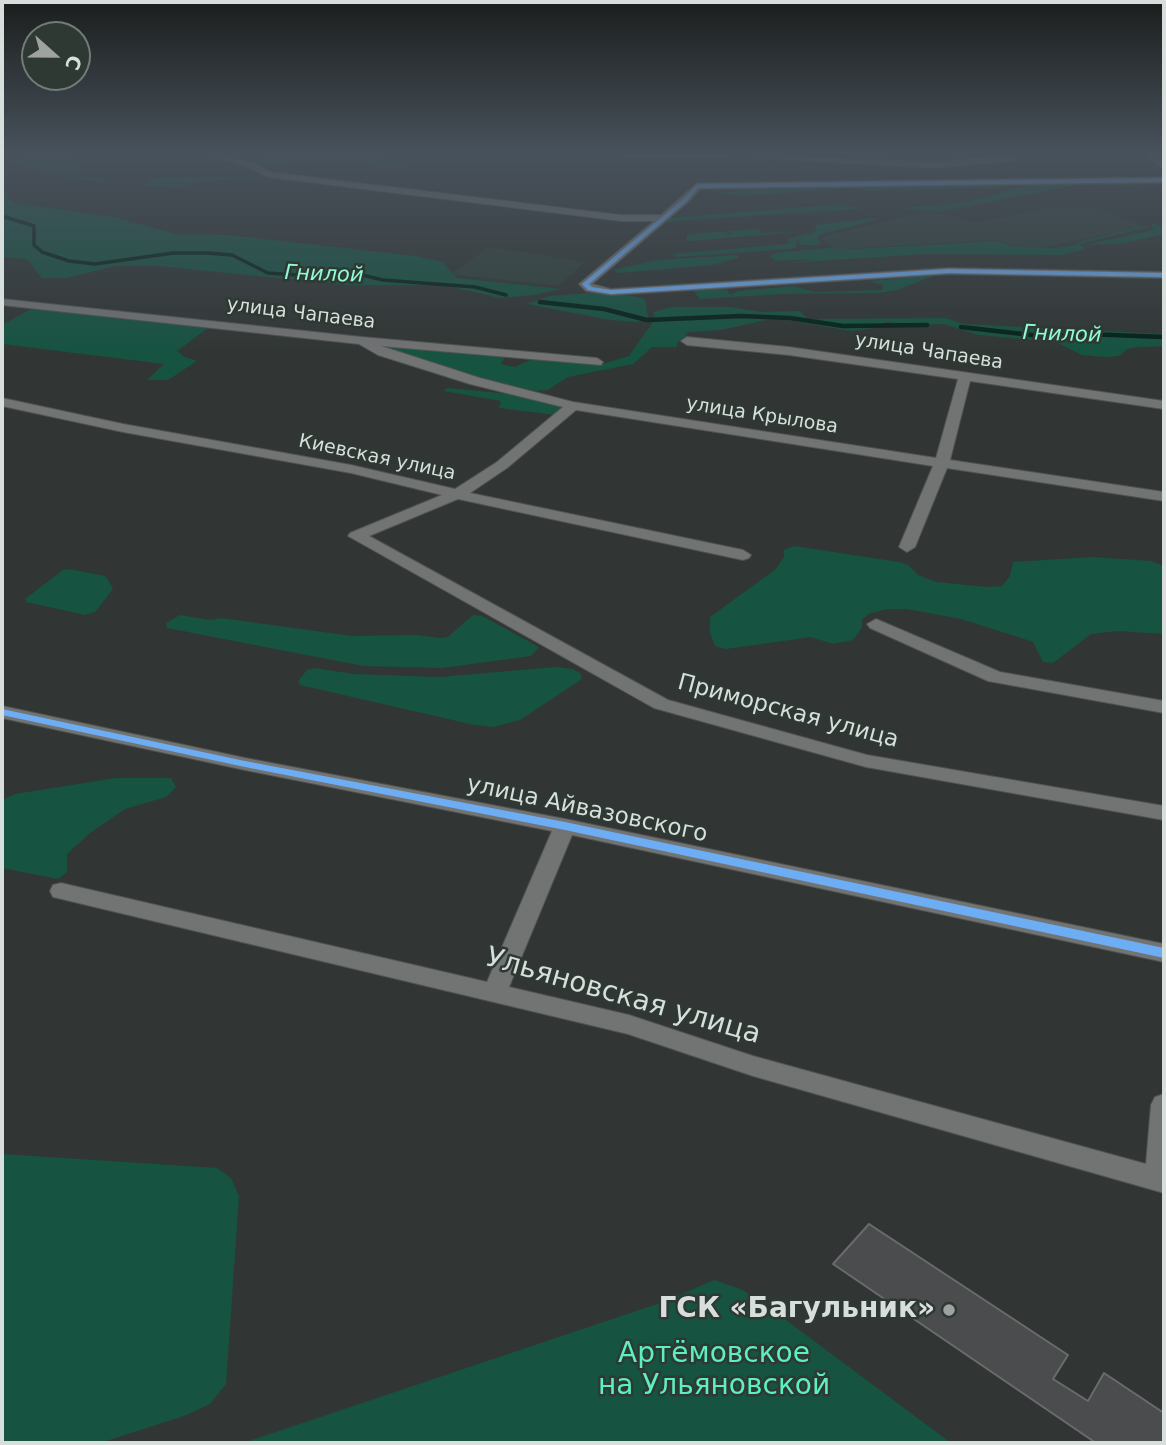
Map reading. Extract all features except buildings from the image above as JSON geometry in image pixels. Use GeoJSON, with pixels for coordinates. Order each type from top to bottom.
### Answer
{"type":"FeatureCollection","features":[{"type":"Feature","properties":{"kind":"street"},"geometry":{"type":"LineString","coordinates":[[658,222],[585,284],[586,288],[611,292],[949,271],[1164,275]]}},
{"type":"Feature","properties":{"kind":"street","name":"улица Чапаева"},"geometry":{"type":"LineString","coordinates":[[2,302],[362,341],[597,362]]}},
{"type":"Feature","properties":{"kind":"street","name":"улица Крылова"},"geometry":{"type":"LineString","coordinates":[[362,341],[382,352],[475,381],[573,406],[1164,497]]}},
{"type":"Feature","properties":{"kind":"street","name":"улица Чапаева"},"geometry":{"type":"LineString","coordinates":[[687,341],[789,351],[1164,405]]}},
{"type":"Feature","properties":{"kind":"street"},"geometry":{"type":"LineString","coordinates":[[907,547],[942,462],[965,377]]}},
{"type":"Feature","properties":{"kind":"street","name":"Киевская улица"},"geometry":{"type":"LineString","coordinates":[[2,402],[123,428],[351,469],[743,555]]}},
{"type":"Feature","properties":{"kind":"street"},"geometry":{"type":"LineString","coordinates":[[458,494],[502,465],[573,406]]}},
{"type":"Feature","properties":{"kind":"street","name":"Приморская улица"},"geometry":{"type":"LineString","coordinates":[[458,494],[356,536],[661,704],[866,761],[1164,813]]}},
{"type":"Feature","properties":{"kind":"street"},"geometry":{"type":"LineString","coordinates":[[876,624],[995,677],[1164,706]]}},
{"type":"Feature","properties":{"kind":"street","name":"улица Айвазовского"},"geometry":{"type":"LineString","coordinates":[[2,712],[245,764],[565,826],[1164,953]]}},
{"type":"Feature","properties":{"kind":"street"},"geometry":{"type":"LineString","coordinates":[[495,992],[565,826]]}},
{"type":"Feature","properties":{"kind":"street","name":"Ульяновская улица"},"geometry":{"type":"LineString","coordinates":[[61,891],[629,1025],[753,1066],[1162,1180]]}},
{"type":"Feature","properties":{"kind":"street"},"geometry":{"type":"LineString","coordinates":[[1162,1180],[1164,1105]]}},
{"type":"Feature","properties":{"kind":"shaded area"},"geometry":{"type":"Polygon","coordinates":[[[880,222],[1132,222],[1144,227],[1040,248],[997,240],[842,249],[830,247],[821,237],[880,222]]]}},
{"type":"Feature","properties":{"kind":"shaded area"},"geometry":{"type":"Polygon","coordinates":[[[488,248],[585,262],[558,286],[451,274],[488,248]]]}},
{"type":"Feature","properties":{"kind":"green space"},"geometry":{"type":"Polygon","coordinates":[[[2,222],[134,222],[176,234],[228,235],[416,256],[442,262],[457,278],[561,289],[500,298],[444,285],[349,285],[158,266],[115,266],[66,278],[42,278],[27,259],[2,257],[2,222]]]}},
{"type":"Feature","properties":{"kind":"green space"},"geometry":{"type":"Polygon","coordinates":[[[866,222],[818,236],[820,244],[816,245],[802,245],[797,239],[796,248],[791,249],[677,257],[672,254],[789,244],[788,239],[811,233],[816,230],[816,225],[866,222]]]}},
{"type":"Feature","properties":{"kind":"green space"},"geometry":{"type":"Polygon","coordinates":[[[1151,223],[1164,227],[1164,234],[1125,243],[1085,245],[1150,231],[1153,229],[1151,223]]]}},
{"type":"Feature","properties":{"kind":"green space"},"geometry":{"type":"Polygon","coordinates":[[[1149,227],[1079,244],[1086,249],[1062,255],[925,254],[786,263],[815,259],[776,261],[770,257],[774,253],[826,248],[857,249],[997,241],[1013,246],[1054,248],[1076,245],[1078,242],[1149,227]]]}},
{"type":"Feature","properties":{"kind":"green space"},"geometry":{"type":"Polygon","coordinates":[[[758,229],[762,233],[808,231],[691,241],[687,240],[686,235],[723,231],[731,235],[729,231],[758,229]]]}},
{"type":"Feature","properties":{"kind":"green space"},"geometry":{"type":"Polygon","coordinates":[[[770,253],[738,255],[738,258],[713,265],[619,273],[613,270],[657,260],[770,253]]]}},
{"type":"Feature","properties":{"kind":"green space"},"geometry":{"type":"Polygon","coordinates":[[[898,275],[931,277],[897,290],[878,293],[781,294],[700,299],[693,290],[726,288],[730,295],[738,291],[794,286],[814,292],[883,290],[883,285],[867,281],[897,279],[898,275]]]}},
{"type":"Feature","properties":{"kind":"green space"},"geometry":{"type":"Polygon","coordinates":[[[624,294],[645,299],[648,318],[639,322],[610,320],[527,304],[550,296],[624,294]]]}},
{"type":"Feature","properties":{"kind":"green space"},"geometry":{"type":"Polygon","coordinates":[[[672,307],[730,307],[762,312],[800,311],[808,319],[945,318],[964,324],[1164,334],[1164,346],[1127,349],[1119,356],[1105,357],[1082,355],[1056,342],[978,335],[944,324],[912,325],[887,322],[875,328],[851,331],[775,318],[721,330],[689,332],[685,334],[689,337],[678,342],[676,347],[652,347],[633,364],[568,377],[548,390],[535,391],[482,378],[389,348],[392,346],[505,356],[501,364],[515,367],[532,359],[599,365],[629,356],[655,319],[653,312],[672,307]]]}},
{"type":"Feature","properties":{"kind":"green space"},"geometry":{"type":"Polygon","coordinates":[[[33,308],[209,327],[177,351],[197,361],[168,380],[147,380],[164,364],[2,344],[2,325],[33,308]]]}},
{"type":"Feature","properties":{"kind":"green space"},"geometry":{"type":"Polygon","coordinates":[[[448,388],[520,395],[566,407],[556,415],[499,408],[501,401],[443,391],[448,388]]]}},
{"type":"Feature","properties":{"kind":"green space"},"geometry":{"type":"Polygon","coordinates":[[[794,546],[899,562],[908,565],[918,575],[936,582],[987,587],[1002,586],[1010,576],[1013,562],[1092,557],[1151,561],[1164,566],[1164,634],[1118,631],[1091,634],[1053,663],[1043,662],[1033,642],[1018,637],[961,619],[907,609],[887,609],[868,614],[862,620],[862,628],[853,640],[833,644],[811,637],[726,649],[715,646],[710,633],[710,617],[776,569],[784,557],[784,550],[794,546]]]}},
{"type":"Feature","properties":{"kind":"green space"},"geometry":{"type":"Polygon","coordinates":[[[63,570],[105,576],[108,580],[113,589],[95,612],[85,615],[26,602],[25,599],[63,570]]]}},
{"type":"Feature","properties":{"kind":"green space"},"geometry":{"type":"Polygon","coordinates":[[[180,615],[352,636],[416,635],[440,638],[448,637],[473,615],[482,616],[539,647],[531,656],[442,668],[363,666],[167,628],[166,623],[180,615]]]}},
{"type":"Feature","properties":{"kind":"green space"},"geometry":{"type":"Polygon","coordinates":[[[557,667],[572,669],[580,673],[582,679],[520,720],[494,727],[474,725],[300,685],[298,681],[307,670],[314,668],[354,674],[439,677],[557,667]]]}},
{"type":"Feature","properties":{"kind":"green space"},"geometry":{"type":"Polygon","coordinates":[[[116,778],[171,778],[176,787],[166,797],[125,809],[90,833],[67,854],[67,872],[58,879],[2,868],[2,800],[15,794],[116,778]]]}},
{"type":"Feature","properties":{"kind":"green space"},"geometry":{"type":"Polygon","coordinates":[[[2,1154],[217,1168],[231,1178],[239,1196],[226,1384],[210,1404],[184,1416],[100,1443],[2,1443],[2,1154]]]}},
{"type":"Feature","properties":{"kind":"green space","name":"Артёмовское на Ульяновской"},"geometry":{"type":"Polygon","coordinates":[[[714,1280],[743,1290],[951,1443],[243,1443],[666,1301],[714,1280]]]}},
{"type":"Feature","properties":{"kind":"waterway","name":"Гнилой"},"geometry":{"type":"LineString","coordinates":[[23,222],[34,226],[34,245],[42,252],[69,261],[95,264],[173,253],[208,253],[232,255],[268,273],[311,276],[354,273],[383,280],[475,287],[506,295]]}},
{"type":"Feature","properties":{"kind":"waterway","name":"Гнилой"},"geometry":{"type":"LineString","coordinates":[[540,302],[604,309],[647,320],[741,316],[790,318],[843,326],[927,325]]}},
{"type":"Feature","properties":{"kind":"waterway","name":"Гнилой"},"geometry":{"type":"LineString","coordinates":[[961,327],[1040,336],[1086,334],[1164,337]]}},
{"type":"Feature","properties":{"kind":"cycle path"},"geometry":{"type":"LineString","coordinates":[[658,222],[585,284],[590,289],[611,292],[949,271],[1164,275]]}},
{"type":"Feature","properties":{"kind":"cycle path"},"geometry":{"type":"LineString","coordinates":[[2,712],[245,764],[565,826],[1164,953]]}},
{"type":"Feature","properties":{"kind":"place","name":"ГСК «Багульник»"},"geometry":{"type":"Point","coordinates":[949,1310]}}]}
